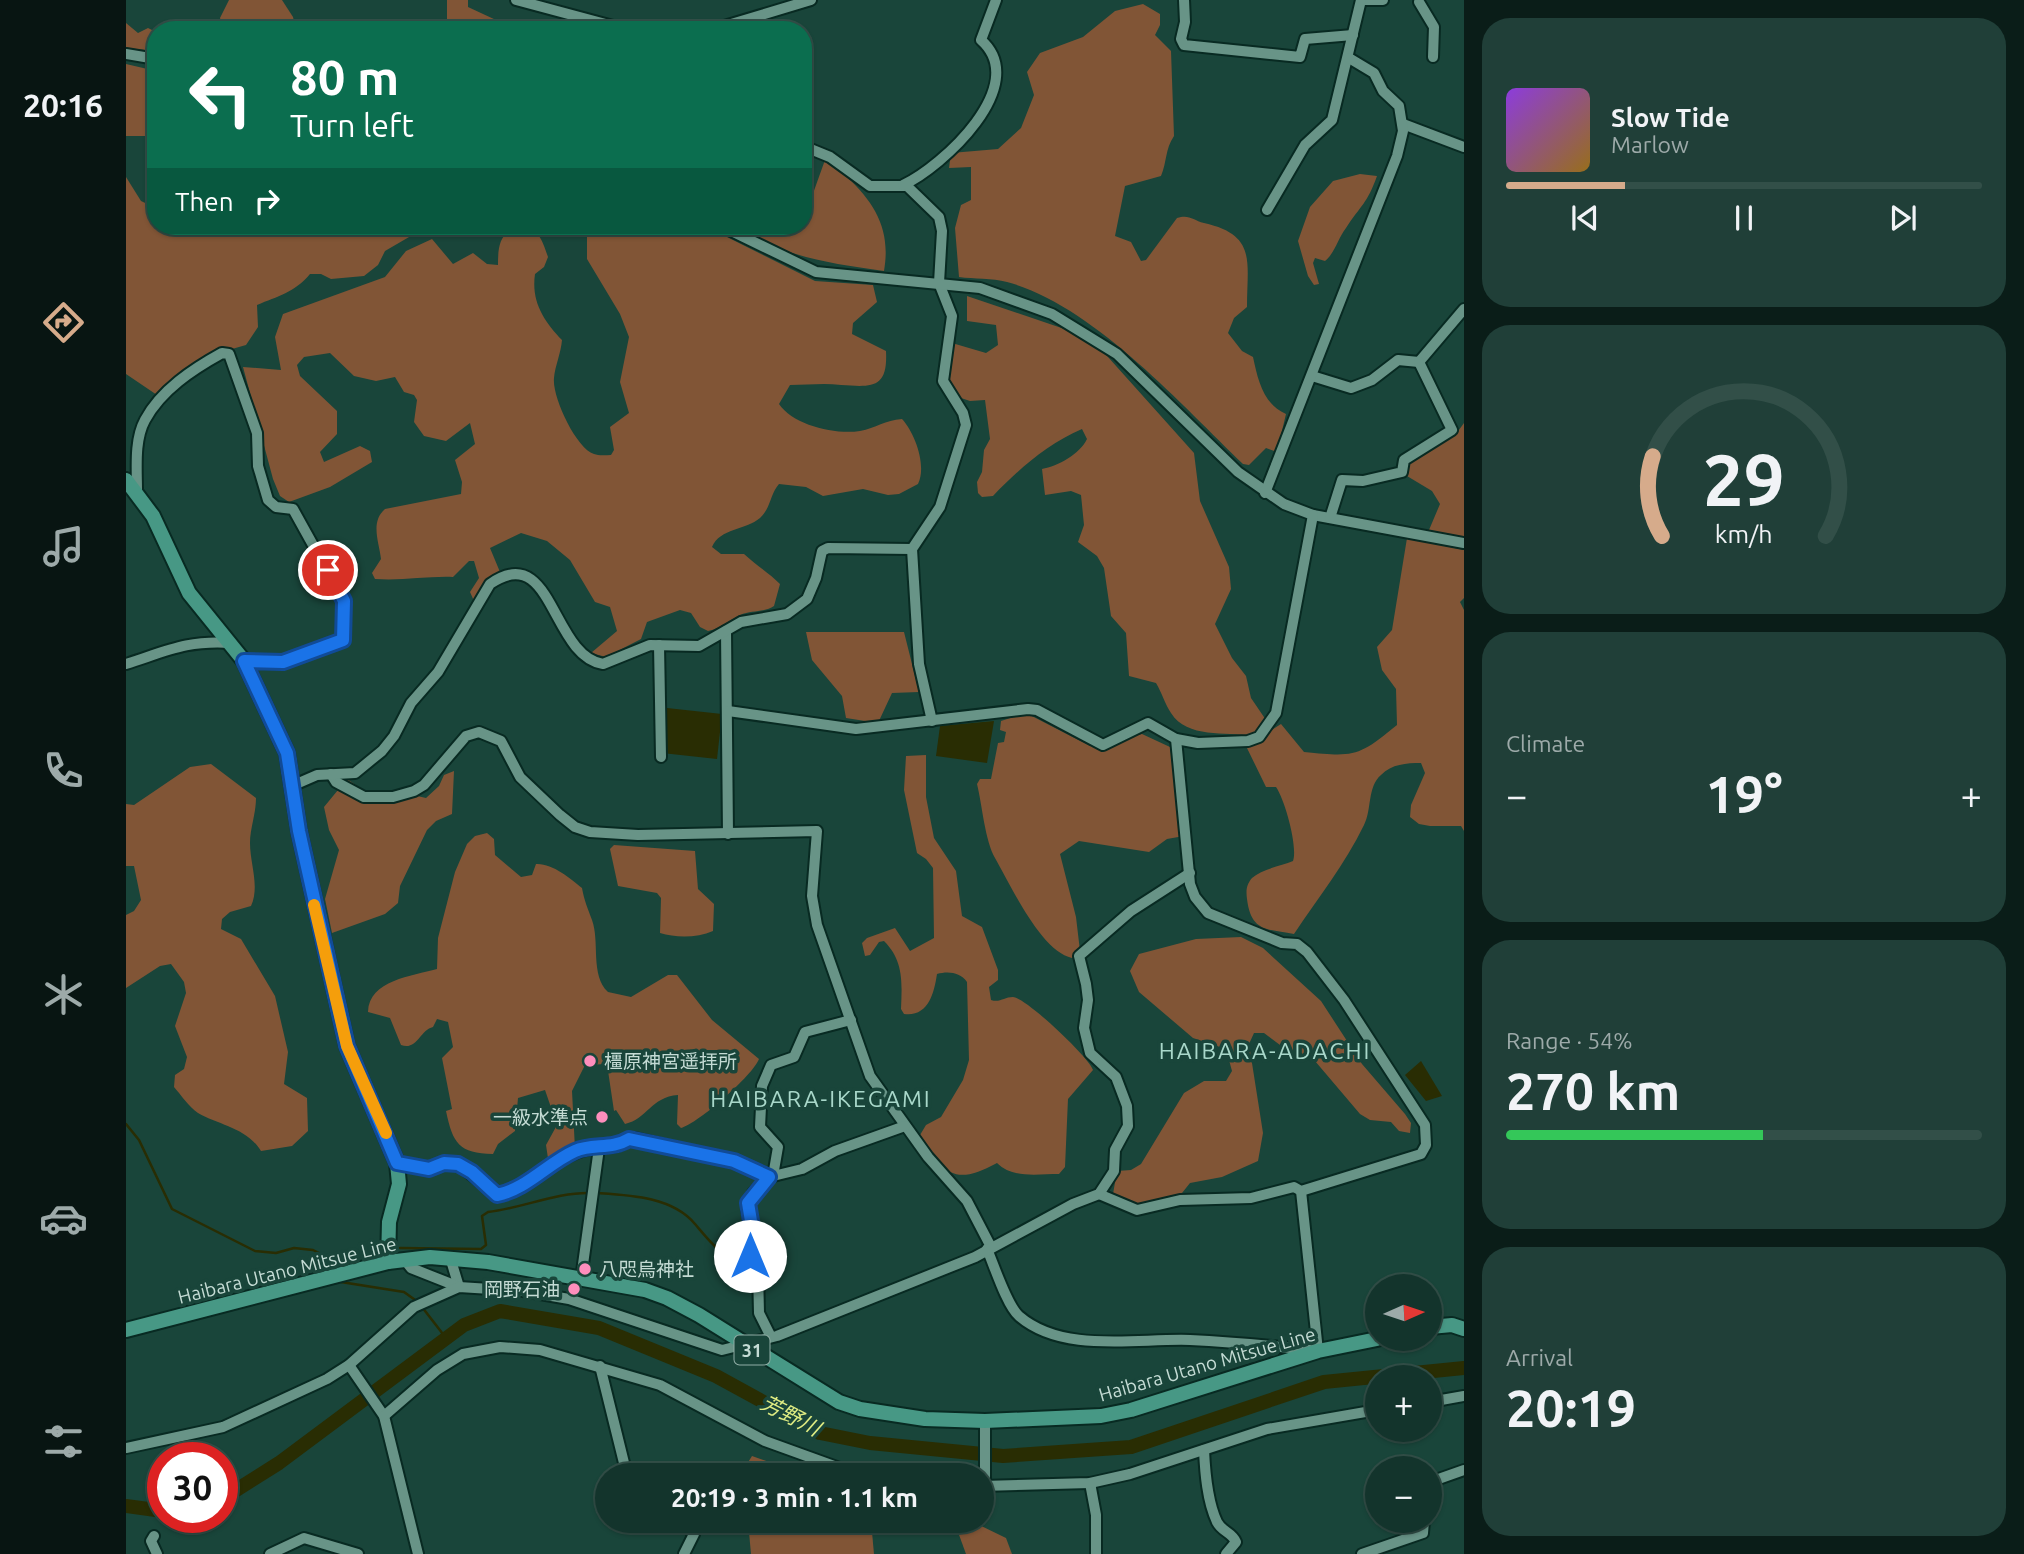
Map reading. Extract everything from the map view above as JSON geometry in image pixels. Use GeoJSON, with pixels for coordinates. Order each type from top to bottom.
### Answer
{"type":"FeatureCollection","features":[{"type":"Feature","properties":{"kind":"main road"},"geometry":{"type":"LineString","coordinates":[[126,480],[137,491],[153,516],[189,593],[244,661],[287,753],[301,842],[347,1046],[397,1163],[399,1184],[389,1222],[388,1262]]}},
{"type":"Feature","properties":{"kind":"main road","name":"Haibara Utano Mitsue Line"},"geometry":{"type":"LineString","coordinates":[[126,1330],[388,1262],[450,1257],[581,1279],[667,1298],[816,1390],[850,1406],[895,1416],[985,1425],[1060,1420],[1131,1410],[1318,1351],[1365,1341]]}},
{"type":"Feature","properties":{"kind":"main road"},"geometry":{"type":"LineString","coordinates":[[1442,1326],[1464,1328]]}},
{"type":"Feature","properties":{"kind":"street"},"geometry":{"type":"LineString","coordinates":[[516,0],[543,3],[600,21]]}},
{"type":"Feature","properties":{"kind":"street"},"geometry":{"type":"LineString","coordinates":[[754,21],[811,0]]}},
{"type":"Feature","properties":{"kind":"street"},"geometry":{"type":"LineString","coordinates":[[812,150],[830,157],[870,186],[903,185],[924,175],[970,134],[980,118],[996,72],[988,46],[981,40],[996,0]]}},
{"type":"Feature","properties":{"kind":"street"},"geometry":{"type":"LineString","coordinates":[[1184,0],[1185,22],[1181,39],[1185,45],[1300,57],[1305,39],[1353,35]]}},
{"type":"Feature","properties":{"kind":"street"},"geometry":{"type":"LineString","coordinates":[[1267,210],[1305,145],[1332,120],[1361,0],[1383,0]]}},
{"type":"Feature","properties":{"kind":"street"},"geometry":{"type":"LineString","coordinates":[[1416,1],[1434,27],[1433,57]]}},
{"type":"Feature","properties":{"kind":"street"},"geometry":{"type":"LineString","coordinates":[[126,54],[147,58]]}},
{"type":"Feature","properties":{"kind":"street"},"geometry":{"type":"LineString","coordinates":[[1265,493],[1400,147],[1403,124],[1399,106],[1383,91],[1374,73],[1349,58]]}},
{"type":"Feature","properties":{"kind":"street"},"geometry":{"type":"LineString","coordinates":[[1403,124],[1464,147]]}},
{"type":"Feature","properties":{"kind":"street"},"geometry":{"type":"LineString","coordinates":[[903,185],[939,217],[942,231],[939,283],[952,316],[943,381],[963,413],[965,425],[940,508],[912,548],[919,664],[932,721]]}},
{"type":"Feature","properties":{"kind":"street"},"geometry":{"type":"LineString","coordinates":[[740,235],[816,272],[979,288],[1052,314],[1081,329],[1142,376],[1238,472],[1265,493],[1313,515],[1464,543]]}},
{"type":"Feature","properties":{"kind":"street"},"geometry":{"type":"LineString","coordinates":[[1419,362],[1464,309]]}},
{"type":"Feature","properties":{"kind":"street"},"geometry":{"type":"LineString","coordinates":[[137,491],[138,449],[144,422],[166,391],[213,358],[222,353],[229,354],[257,433],[258,466],[268,500],[276,507],[293,509],[344,601],[343,640],[283,662],[244,661]]}},
{"type":"Feature","properties":{"kind":"street"},"geometry":{"type":"LineString","coordinates":[[1312,376],[1351,388],[1372,380],[1398,360],[1419,362]]}},
{"type":"Feature","properties":{"kind":"street"},"geometry":{"type":"LineString","coordinates":[[1330,517],[1342,480],[1363,481],[1402,471],[1404,460],[1452,430],[1419,362]]}},
{"type":"Feature","properties":{"kind":"street"},"geometry":{"type":"LineString","coordinates":[[728,711],[856,729],[1028,709],[1037,710],[1103,745],[1148,723],[1176,739],[1198,743],[1248,741],[1259,737],[1271,724],[1276,713],[1313,515]]}},
{"type":"Feature","properties":{"kind":"street"},"geometry":{"type":"LineString","coordinates":[[294,785],[317,775],[362,770],[382,751],[394,736],[411,703],[438,672],[490,584],[500,577],[518,574],[537,581],[582,655],[593,662],[603,664],[650,645],[699,646],[741,622],[787,614],[807,599],[816,578],[822,551],[828,548],[912,548]]}},
{"type":"Feature","properties":{"kind":"street"},"geometry":{"type":"LineString","coordinates":[[726,631],[728,834]]}},
{"type":"Feature","properties":{"kind":"street"},"geometry":{"type":"LineString","coordinates":[[126,664],[184,644],[199,641],[231,643]]}},
{"type":"Feature","properties":{"kind":"street"},"geometry":{"type":"LineString","coordinates":[[659,645],[661,757]]}},
{"type":"Feature","properties":{"kind":"street"},"geometry":{"type":"LineString","coordinates":[[331,774],[336,782],[364,797],[393,797],[424,785],[466,736],[478,732],[501,741],[520,777],[575,827],[590,832],[638,835],[817,831],[812,896],[817,925],[870,1076],[905,1126],[967,1201],[1016,1314],[1032,1326],[1081,1340],[1189,1340],[1318,1351],[1301,1191]]}},
{"type":"Feature","properties":{"kind":"street"},"geometry":{"type":"LineString","coordinates":[[1099,1194],[1137,1210],[1180,1200],[1251,1198],[1294,1187],[1301,1191],[1421,1154],[1426,1145],[1425,1125],[1344,1000],[1307,952],[1297,944],[1282,943],[1208,913],[1195,897],[1189,873],[1176,739]]}},
{"type":"Feature","properties":{"kind":"street"},"geometry":{"type":"LineString","coordinates":[[404,1259],[411,1268],[459,1287],[523,1291],[569,1299],[722,1350],[771,1337],[975,1257],[1099,1194],[1115,1171],[1115,1150],[1128,1126],[1127,1106],[1116,1077],[1090,1053],[1084,1028],[1088,1000],[1079,956],[1131,911],[1189,873]]}},
{"type":"Feature","properties":{"kind":"street"},"geometry":{"type":"LineString","coordinates":[[771,1176],[778,1147],[760,1127],[759,1114],[766,1072],[771,1065],[794,1057],[805,1032],[851,1020]]}},
{"type":"Feature","properties":{"kind":"street"},"geometry":{"type":"LineString","coordinates":[[771,1337],[759,1313],[758,1271],[750,1256],[753,1233],[747,1210],[753,1193],[771,1176],[802,1169],[835,1151],[905,1126]]}},
{"type":"Feature","properties":{"kind":"street"},"geometry":{"type":"LineString","coordinates":[[397,1163],[429,1169],[444,1163],[458,1164],[472,1172],[497,1195],[543,1173],[577,1150],[617,1146],[635,1138],[734,1161],[771,1176]]}},
{"type":"Feature","properties":{"kind":"street"},"geometry":{"type":"LineString","coordinates":[[581,1279],[599,1148]]}},
{"type":"Feature","properties":{"kind":"street"},"geometry":{"type":"LineString","coordinates":[[450,1257],[459,1287]]}},
{"type":"Feature","properties":{"kind":"street"},"geometry":{"type":"LineString","coordinates":[[126,1448],[223,1427],[350,1367],[414,1307],[459,1287]]}},
{"type":"Feature","properties":{"kind":"street"},"geometry":{"type":"LineString","coordinates":[[382,1413],[437,1370],[463,1354],[500,1347],[540,1350],[660,1385],[765,1441],[826,1463]]}},
{"type":"Feature","properties":{"kind":"street"},"geometry":{"type":"LineString","coordinates":[[600,1366],[624,1463]]}},
{"type":"Feature","properties":{"kind":"street"},"geometry":{"type":"LineString","coordinates":[[350,1367],[382,1413],[418,1554]]}},
{"type":"Feature","properties":{"kind":"street"},"geometry":{"type":"LineString","coordinates":[[1442,1400],[1464,1396]]}},
{"type":"Feature","properties":{"kind":"street"},"geometry":{"type":"LineString","coordinates":[[994,1485],[1090,1483],[1130,1474],[1267,1429],[1365,1412]]}},
{"type":"Feature","properties":{"kind":"street"},"geometry":{"type":"LineString","coordinates":[[984,1463],[985,1425]]}},
{"type":"Feature","properties":{"kind":"street"},"geometry":{"type":"LineString","coordinates":[[1204,1450],[1205,1472],[1217,1522],[1232,1534],[1236,1542],[1226,1554]]}},
{"type":"Feature","properties":{"kind":"street"},"geometry":{"type":"LineString","coordinates":[[1442,1478],[1464,1470]]}},
{"type":"Feature","properties":{"kind":"street"},"geometry":{"type":"LineString","coordinates":[[1090,1483],[1096,1515],[1096,1554]]}},
{"type":"Feature","properties":{"kind":"street"},"geometry":{"type":"LineString","coordinates":[[684,1554],[693,1533]]}},
{"type":"Feature","properties":{"kind":"street"},"geometry":{"type":"LineString","coordinates":[[1362,1554],[1399,1539],[1423,1533]]}},
{"type":"Feature","properties":{"kind":"street"},"geometry":{"type":"LineString","coordinates":[[154,1536],[151,1541],[157,1554]]}},
{"type":"Feature","properties":{"kind":"street"},"geometry":{"type":"LineString","coordinates":[[270,1554],[304,1538],[358,1554]]}},
{"type":"Feature","properties":{"kind":"shaded area"},"geometry":{"type":"Polygon","coordinates":[[[229,0],[282,0],[294,21],[221,21],[229,0]]]}},
{"type":"Feature","properties":{"kind":"shaded area"},"geometry":{"type":"Polygon","coordinates":[[[447,0],[468,0],[468,7],[496,20],[496,21],[447,21],[447,0]]]}},
{"type":"Feature","properties":{"kind":"shaded area"},"geometry":{"type":"Polygon","coordinates":[[[1143,4],[1160,14],[1160,25],[1155,35],[1171,51],[1174,136],[1161,176],[1125,186],[1115,236],[1131,242],[1141,261],[1146,260],[1177,218],[1181,217],[1221,228],[1241,243],[1247,263],[1247,307],[1234,318],[1228,333],[1242,351],[1253,357],[1267,398],[1286,414],[1277,452],[1266,448],[1249,465],[1243,464],[1133,359],[1071,311],[1039,294],[1007,282],[959,277],[955,228],[961,205],[971,200],[971,167],[949,168],[951,153],[998,149],[1021,128],[1034,95],[1027,72],[1040,53],[1083,37],[1115,11],[1143,4]]]}},
{"type":"Feature","properties":{"kind":"shaded area"},"geometry":{"type":"Polygon","coordinates":[[[126,23],[138,33],[147,28],[147,50],[126,48],[126,23]]]}},
{"type":"Feature","properties":{"kind":"shaded area"},"geometry":{"type":"Polygon","coordinates":[[[126,64],[147,69],[147,136],[126,136],[126,64]]]}},
{"type":"Feature","properties":{"kind":"shaded area"},"geometry":{"type":"Polygon","coordinates":[[[825,160],[857,187],[873,208],[883,231],[886,257],[884,271],[805,257],[749,235],[812,235],[812,196],[825,160]]]}},
{"type":"Feature","properties":{"kind":"shaded area"},"geometry":{"type":"Polygon","coordinates":[[[1360,174],[1377,176],[1367,199],[1331,254],[1325,261],[1315,258],[1313,263],[1319,284],[1314,285],[1308,276],[1298,241],[1310,207],[1333,181],[1360,174]]]}},
{"type":"Feature","properties":{"kind":"shaded area"},"geometry":{"type":"Polygon","coordinates":[[[126,177],[141,201],[147,204],[147,235],[413,235],[385,251],[378,265],[364,276],[331,279],[321,274],[310,274],[292,290],[257,305],[258,327],[246,345],[225,351],[157,395],[126,374],[126,177]]]}},
{"type":"Feature","properties":{"kind":"shaded area"},"geometry":{"type":"Polygon","coordinates":[[[505,235],[538,235],[541,239],[548,257],[544,267],[535,274],[535,293],[544,318],[562,340],[554,386],[566,421],[587,450],[596,455],[611,455],[614,450],[610,427],[629,413],[620,382],[629,337],[620,314],[587,259],[587,235],[723,235],[815,281],[873,285],[877,302],[853,323],[852,334],[886,351],[886,363],[881,379],[876,383],[861,386],[790,385],[779,404],[794,418],[827,430],[860,431],[902,419],[918,450],[921,468],[918,484],[899,494],[888,495],[863,489],[823,496],[806,487],[779,484],[760,518],[721,536],[712,547],[721,554],[744,554],[780,584],[774,606],[740,615],[708,631],[700,627],[691,613],[680,610],[647,622],[641,639],[606,657],[591,653],[617,631],[610,607],[595,602],[570,560],[547,541],[521,533],[490,548],[500,572],[474,601],[470,592],[479,578],[474,561],[469,561],[453,577],[375,579],[372,573],[381,559],[377,539],[380,514],[385,509],[461,494],[462,482],[455,460],[475,444],[470,423],[446,441],[424,436],[414,422],[417,400],[414,395],[404,392],[395,377],[376,381],[354,376],[330,353],[304,357],[297,365],[300,376],[337,411],[337,434],[320,452],[324,462],[360,446],[370,451],[372,462],[330,487],[289,502],[280,496],[273,479],[243,367],[281,370],[275,337],[283,314],[385,277],[406,251],[432,239],[453,264],[473,253],[487,264],[498,265],[501,242],[505,235]]]}},
{"type":"Feature","properties":{"kind":"shaded area"},"geometry":{"type":"Polygon","coordinates":[[[967,296],[1091,338],[1194,453],[1200,501],[1229,567],[1231,589],[1215,624],[1232,658],[1246,676],[1251,698],[1266,720],[1251,736],[1187,727],[1171,713],[1156,683],[1129,676],[1126,633],[1111,616],[1104,568],[1097,556],[1078,542],[1084,525],[1081,495],[1071,491],[1045,495],[1042,469],[1061,462],[1079,450],[1087,439],[1082,429],[1034,458],[993,496],[982,497],[978,493],[977,482],[982,472],[984,450],[990,439],[985,400],[970,401],[958,397],[949,379],[952,343],[986,353],[998,345],[996,325],[967,321],[967,296]]]}},
{"type":"Feature","properties":{"kind":"shaded area"},"geometry":{"type":"Polygon","coordinates":[[[1464,423],[1464,538],[1429,530],[1440,504],[1432,491],[1407,476],[1407,465],[1456,434],[1464,423]]]}},
{"type":"Feature","properties":{"kind":"shaded area"},"geometry":{"type":"Polygon","coordinates":[[[1407,538],[1464,550],[1464,598],[1460,602],[1464,610],[1464,831],[1461,826],[1419,824],[1410,817],[1411,805],[1425,773],[1421,763],[1390,768],[1374,786],[1366,819],[1357,839],[1294,934],[1262,927],[1252,918],[1249,910],[1248,886],[1252,878],[1261,872],[1293,861],[1294,845],[1280,793],[1276,787],[1266,787],[1246,746],[1281,724],[1304,752],[1346,754],[1364,749],[1397,725],[1396,689],[1382,670],[1377,647],[1392,630],[1407,538]]]}},
{"type":"Feature","properties":{"kind":"shaded area"},"geometry":{"type":"Polygon","coordinates":[[[806,632],[904,632],[919,692],[892,693],[878,723],[846,718],[842,696],[812,660],[806,632]]]}},
{"type":"Feature","properties":{"kind":"shaded area"},"geometry":{"type":"Polygon","coordinates":[[[667,708],[722,714],[717,759],[662,753],[667,708]]]}},
{"type":"Feature","properties":{"kind":"shaded area"},"geometry":{"type":"Polygon","coordinates":[[[1026,713],[1090,746],[1142,734],[1170,747],[1184,836],[1167,839],[1149,852],[1079,841],[1060,854],[1076,917],[1080,951],[1072,958],[1049,944],[1028,916],[992,851],[984,822],[977,784],[980,779],[991,779],[998,743],[1004,742],[1006,732],[1000,730],[1001,721],[1026,713]]]}},
{"type":"Feature","properties":{"kind":"shaded area"},"geometry":{"type":"Polygon","coordinates":[[[994,721],[987,763],[936,756],[940,726],[994,721]]]}},
{"type":"Feature","properties":{"kind":"shaded area"},"geometry":{"type":"Polygon","coordinates":[[[926,755],[926,797],[934,838],[956,871],[962,916],[982,927],[998,970],[998,980],[989,987],[991,1000],[1013,997],[1020,1000],[1069,1041],[1093,1070],[1068,1099],[1065,1167],[1059,1174],[1018,1174],[997,1163],[970,1174],[960,1175],[943,1167],[920,1135],[926,1125],[941,1117],[963,1080],[969,1060],[967,982],[954,973],[937,974],[932,996],[924,1008],[919,1012],[904,1014],[901,1009],[900,973],[891,949],[884,941],[879,942],[870,955],[865,956],[862,943],[867,938],[895,928],[910,951],[934,938],[933,868],[917,853],[904,790],[906,756],[926,755]]]}},
{"type":"Feature","properties":{"kind":"shaded area"},"geometry":{"type":"Polygon","coordinates":[[[211,764],[256,798],[250,843],[254,898],[251,906],[230,912],[222,919],[221,929],[241,939],[275,996],[288,1052],[284,1084],[307,1098],[308,1131],[292,1146],[261,1151],[240,1132],[198,1113],[174,1087],[175,1075],[184,1069],[187,1057],[175,1026],[186,993],[184,982],[171,964],[160,966],[126,988],[126,915],[134,911],[141,900],[134,866],[126,866],[126,804],[134,805],[190,767],[211,764]]]}},
{"type":"Feature","properties":{"kind":"shaded area"},"geometry":{"type":"Polygon","coordinates":[[[454,771],[452,814],[436,821],[427,830],[400,886],[398,903],[385,914],[332,933],[325,899],[339,850],[329,830],[324,807],[347,779],[366,792],[391,790],[426,798],[439,786],[444,775],[454,771]]]}},
{"type":"Feature","properties":{"kind":"shaded area"},"geometry":{"type":"Polygon","coordinates":[[[487,833],[494,839],[495,855],[521,877],[532,875],[536,864],[542,864],[560,872],[582,888],[594,929],[599,977],[608,992],[631,997],[668,975],[677,975],[712,1020],[759,1059],[736,1087],[700,1117],[681,1128],[677,1124],[678,1095],[661,1100],[639,1118],[625,1124],[616,1110],[614,1111],[607,1064],[585,1065],[572,1091],[575,1149],[549,1165],[546,1145],[557,1125],[545,1090],[518,1098],[515,1131],[498,1144],[493,1154],[472,1152],[459,1144],[452,1132],[446,1111],[452,1109],[442,1058],[453,1047],[448,1022],[437,1019],[433,1027],[415,1043],[406,1046],[401,1045],[390,1018],[368,1012],[370,1001],[384,986],[404,977],[437,969],[438,938],[455,872],[467,844],[475,836],[487,833]]]}},
{"type":"Feature","properties":{"kind":"shaded area"},"geometry":{"type":"Polygon","coordinates":[[[614,845],[695,851],[698,889],[714,904],[713,931],[686,936],[660,933],[661,898],[657,893],[618,886],[610,849],[614,845]]]}},
{"type":"Feature","properties":{"kind":"shaded area"},"geometry":{"type":"Polygon","coordinates":[[[1241,937],[1263,948],[1321,1001],[1362,1064],[1405,1114],[1411,1123],[1410,1133],[1399,1131],[1391,1122],[1370,1120],[1360,1114],[1315,1061],[1284,1048],[1264,1033],[1254,1033],[1249,1044],[1263,1133],[1258,1161],[1222,1177],[1190,1183],[1178,1198],[1138,1205],[1113,1194],[1117,1171],[1131,1170],[1141,1164],[1184,1093],[1204,1081],[1226,1081],[1232,1071],[1226,1049],[1193,1038],[1139,992],[1130,971],[1139,954],[1196,939],[1241,937]]]}},
{"type":"Feature","properties":{"kind":"shaded area"},"geometry":{"type":"Polygon","coordinates":[[[1421,1061],[1442,1096],[1426,1101],[1405,1075],[1421,1061]]]}},
{"type":"Feature","properties":{"kind":"shaded area"},"geometry":{"type":"Polygon","coordinates":[[[752,1456],[772,1463],[748,1463],[752,1456]]]}},
{"type":"Feature","properties":{"kind":"shaded area"},"geometry":{"type":"Polygon","coordinates":[[[994,1532],[1006,1538],[1012,1554],[966,1554],[958,1533],[994,1532]]]}},
{"type":"Feature","properties":{"kind":"shaded area"},"geometry":{"type":"Polygon","coordinates":[[[749,1533],[872,1533],[874,1554],[751,1554],[749,1533]]]}},
{"type":"Feature","properties":{"kind":"waterway"},"geometry":{"type":"LineString","coordinates":[[126,1124],[139,1140],[172,1209],[255,1251],[276,1253],[294,1248],[313,1250],[325,1256],[333,1271]]}},
{"type":"Feature","properties":{"kind":"waterway"},"geometry":{"type":"LineString","coordinates":[[400,1248],[481,1249],[486,1245],[482,1216],[488,1212],[565,1195],[591,1193]]}},
{"type":"Feature","properties":{"kind":"waterway"},"geometry":{"type":"LineString","coordinates":[[598,1193],[650,1199],[675,1208],[686,1215],[717,1248],[746,1263]]}},
{"type":"Feature","properties":{"kind":"waterway"},"geometry":{"type":"LineString","coordinates":[[339,1279],[341,1282],[404,1292],[418,1302]]}},
{"type":"Feature","properties":{"kind":"waterway"},"geometry":{"type":"LineString","coordinates":[[422,1307],[446,1338]]}},
{"type":"Feature","properties":{"kind":"waterway","name":"芳野川"},"geometry":{"type":"LineString","coordinates":[[238,1489],[279,1463],[464,1325],[500,1311],[599,1328],[716,1376],[820,1433],[870,1443],[1003,1456],[1131,1447],[1324,1382],[1464,1368]]}},
{"type":"Feature","properties":{"kind":"waterway","name":"芳野川"},"geometry":{"type":"LineString","coordinates":[[126,1506],[147,1509]]}},
{"type":"Feature","properties":{"kind":"slow traffic"},"geometry":{"type":"LineString","coordinates":[[314,905],[347,1046],[386,1133]]}},
{"type":"Feature","properties":{"kind":"place","name":"橿原神宮遥拝所"},"geometry":{"type":"Point","coordinates":[590,1061]}},
{"type":"Feature","properties":{"kind":"place","name":"一級水準点"},"geometry":{"type":"Point","coordinates":[602,1117]}},
{"type":"Feature","properties":{"kind":"place","name":"八咫烏神社"},"geometry":{"type":"Point","coordinates":[585,1269]}},
{"type":"Feature","properties":{"kind":"place","name":"岡野石油"},"geometry":{"type":"Point","coordinates":[574,1289]}},
{"type":"Feature","properties":{"kind":"district","name":"HAIBARA-ADACHI"},"geometry":{"type":"Point","coordinates":[1265,1050]}},
{"type":"Feature","properties":{"kind":"district","name":"HAIBARA-IKEGAMI"},"geometry":{"type":"Point","coordinates":[821,1098]}},
{"type":"Feature","properties":{"kind":"route"},"geometry":{"type":"LineString","coordinates":[[328,570],[344,601],[343,640],[283,662],[244,661],[287,753],[313,900],[347,1046],[397,1163],[429,1169],[444,1163],[458,1164],[472,1172],[493,1194],[501,1195],[543,1173],[577,1150],[617,1146],[635,1138],[734,1161],[769,1177],[753,1193],[748,1203],[748,1218],[753,1233],[750,1256]]}}]}
